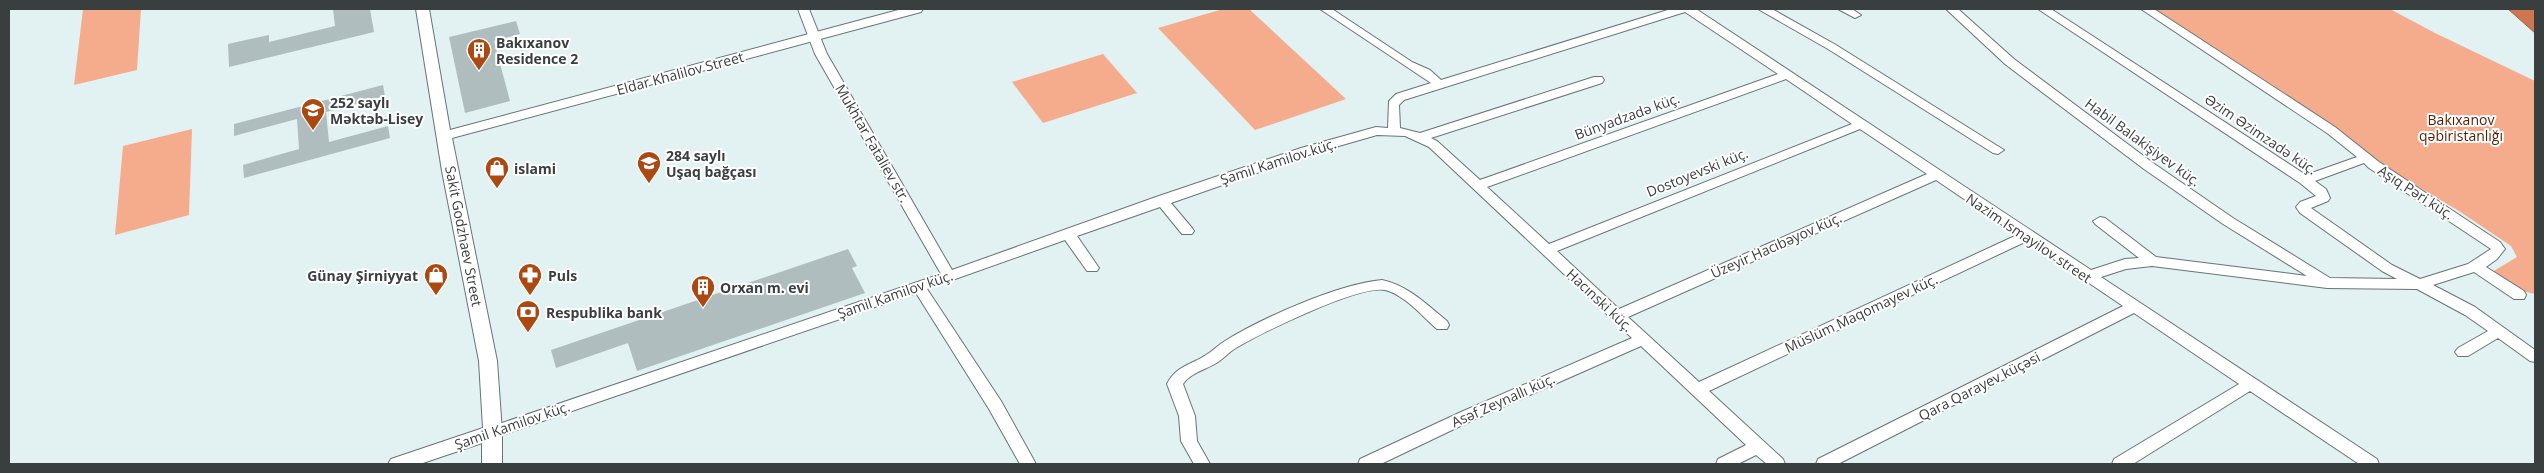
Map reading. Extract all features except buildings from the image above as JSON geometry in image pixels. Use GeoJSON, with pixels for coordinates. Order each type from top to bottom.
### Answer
{"type":"FeatureCollection","features":[{"type":"Feature","properties":{"kind":"street","name":"Sakit Godzhaev Street"},"geometry":{"type":"LineString","coordinates":[[422,9],[444,136],[488,360],[493,432],[492,464]]}},
{"type":"Feature","properties":{"kind":"street","name":"Mukhtar Fataliev str."},"geometry":{"type":"LineString","coordinates":[[803,9],[810,22],[821,54],[949,276]]}},
{"type":"Feature","properties":{"kind":"street","name":"Eldar Khalilov Street"},"geometry":{"type":"LineString","coordinates":[[444,136],[916,9]]}},
{"type":"Feature","properties":{"kind":"street"},"geometry":{"type":"LineString","coordinates":[[1325,9],[1438,84]]}},
{"type":"Feature","properties":{"kind":"street"},"geometry":{"type":"LineString","coordinates":[[1394,130],[1394,100],[1438,84],[1682,9]]}},
{"type":"Feature","properties":{"kind":"street","name":"Nazim Ismayilov street"},"geometry":{"type":"LineString","coordinates":[[1689,9],[2026,236],[2370,464]]}},
{"type":"Feature","properties":{"kind":"street"},"geometry":{"type":"LineString","coordinates":[[1764,9],[1832,47],[1998,150]]}},
{"type":"Feature","properties":{"kind":"street"},"geometry":{"type":"LineString","coordinates":[[1844,9],[1855,15]]}},
{"type":"Feature","properties":{"kind":"street","name":"Habil Balakişiyev küç."},"geometry":{"type":"LineString","coordinates":[[1952,9],[1970,28],[2010,62],[2124,148],[2229,222],[2308,268],[2327,283]]}},
{"type":"Feature","properties":{"kind":"street","name":"Əzim Əzimzadə küç."},"geometry":{"type":"LineString","coordinates":[[2044,9],[2305,180],[2323,195],[2323,198],[2303,207],[2305,210],[2387,268],[2419,284]]}},
{"type":"Feature","properties":{"kind":"street","name":"Aşıq Pəri küç."},"geometry":{"type":"LineString","coordinates":[[2147,9],[2229,61],[2331,130],[2364,159],[2495,245],[2498,249],[2495,254],[2474,266],[2419,284]]}},
{"type":"Feature","properties":{"kind":"street","name":"Bünyadzadə küç."},"geometry":{"type":"LineString","coordinates":[[1477,186],[1786,75]]}},
{"type":"Feature","properties":{"kind":"street"},"geometry":{"type":"LineString","coordinates":[[1422,137],[1598,80]]}},
{"type":"Feature","properties":{"kind":"street","name":"Dostoyevski küç."},"geometry":{"type":"LineString","coordinates":[[1547,250],[1860,125]]}},
{"type":"Feature","properties":{"kind":"street","name":"Şamil Kamilov küç."},"geometry":{"type":"LineString","coordinates":[[398,464],[919,287],[1161,200],[1315,148],[1376,131],[1394,130],[1422,137]]}},
{"type":"Feature","properties":{"kind":"street","name":"Hacınski küç."},"geometry":{"type":"LineString","coordinates":[[1422,137],[1433,144],[1777,464]]}},
{"type":"Feature","properties":{"kind":"street"},"geometry":{"type":"LineString","coordinates":[[2305,180],[2364,159]]}},
{"type":"Feature","properties":{"kind":"street","name":"Üzeyir Hacıbəyov küç."},"geometry":{"type":"LineString","coordinates":[[1617,316],[1935,175]]}},
{"type":"Feature","properties":{"kind":"street"},"geometry":{"type":"LineString","coordinates":[[1161,200],[1187,231]]}},
{"type":"Feature","properties":{"kind":"street"},"geometry":{"type":"LineString","coordinates":[[2100,221],[2152,261]]}},
{"type":"Feature","properties":{"kind":"street"},"geometry":{"type":"LineString","coordinates":[[1068,234],[1092,268]]}},
{"type":"Feature","properties":{"kind":"street","name":"Müslüm Maqomayev küç."},"geometry":{"type":"LineString","coordinates":[[1697,390],[2026,236]]}},
{"type":"Feature","properties":{"kind":"street"},"geometry":{"type":"LineString","coordinates":[[2087,276],[2125,264],[2152,261],[2327,283],[2419,284],[2470,311],[2535,357]]}},
{"type":"Feature","properties":{"kind":"street"},"geometry":{"type":"LineString","coordinates":[[2474,266],[2519,295]]}},
{"type":"Feature","properties":{"kind":"street"},"geometry":{"type":"LineString","coordinates":[[1202,464],[1188,442],[1187,416],[1175,384],[1180,376],[1234,343],[1298,312],[1374,285],[1390,286],[1404,294],[1442,325]]}},
{"type":"Feature","properties":{"kind":"street"},"geometry":{"type":"LineString","coordinates":[[919,287],[995,405],[1028,464]]}},
{"type":"Feature","properties":{"kind":"street","name":"Qara Qarayev küçəsi"},"geometry":{"type":"LineString","coordinates":[[1824,464],[2133,307]]}},
{"type":"Feature","properties":{"kind":"street"},"geometry":{"type":"LineString","coordinates":[[2463,352],[2499,330]]}},
{"type":"Feature","properties":{"kind":"street","name":"Asəf Zeynallı küç."},"geometry":{"type":"LineString","coordinates":[[1366,464],[1466,416],[1642,340]]}},
{"type":"Feature","properties":{"kind":"street"},"geometry":{"type":"LineString","coordinates":[[2120,464],[2250,384]]}},
{"type":"Feature","properties":{"kind":"street"},"geometry":{"type":"LineString","coordinates":[[1724,464],[1757,447]]}},
{"type":"Feature","properties":{"kind":"green space"},"geometry":{"type":"Polygon","coordinates":[[[83,9],[141,9],[137,70],[74,85],[83,9]]]}},
{"type":"Feature","properties":{"kind":"green space"},"geometry":{"type":"Polygon","coordinates":[[[1223,9],[1249,9],[1346,99],[1255,130],[1158,28],[1223,9]]]}},
{"type":"Feature","properties":{"kind":"green space","name":"Bakıxanov qəbiristanlığı"},"geometry":{"type":"Polygon","coordinates":[[[2151,9],[2390,9],[2535,81],[2535,294],[2522,291],[2492,272],[2517,257],[2511,246],[2459,211],[2368,157],[2337,130],[2151,9]]]}},
{"type":"Feature","properties":{"kind":"green space"},"geometry":{"type":"Polygon","coordinates":[[[1103,54],[1137,93],[1043,123],[1012,82],[1103,54]]]}},
{"type":"Feature","properties":{"kind":"green space"},"geometry":{"type":"Polygon","coordinates":[[[192,129],[189,215],[115,235],[123,146],[192,129]]]}},
{"type":"Feature","properties":{"kind":"shaded area"},"geometry":{"type":"Polygon","coordinates":[[[2508,9],[2535,9],[2535,33],[2508,9]]]}},
{"type":"Feature","properties":{"kind":"place","name":"Bakıxanov Residence 2"},"geometry":{"type":"Point","coordinates":[479,71]}},
{"type":"Feature","properties":{"kind":"place","name":"252 saylı Məktəb-Lisey"},"geometry":{"type":"Point","coordinates":[313,131]}},
{"type":"Feature","properties":{"kind":"place","name":"284 saylı Uşaq bağçası"},"geometry":{"type":"Point","coordinates":[649,184]}},
{"type":"Feature","properties":{"kind":"place","name":"islami"},"geometry":{"type":"Point","coordinates":[497,189]}},
{"type":"Feature","properties":{"kind":"place","name":"Günay Şirniyyat"},"geometry":{"type":"Point","coordinates":[436,296]}},
{"type":"Feature","properties":{"kind":"place","name":"Puls"},"geometry":{"type":"Point","coordinates":[530,296]}},
{"type":"Feature","properties":{"kind":"place","name":"Orxan m. evi"},"geometry":{"type":"Point","coordinates":[703,308]}},
{"type":"Feature","properties":{"kind":"place","name":"Respublika bank"},"geometry":{"type":"Point","coordinates":[528,333]}}]}
